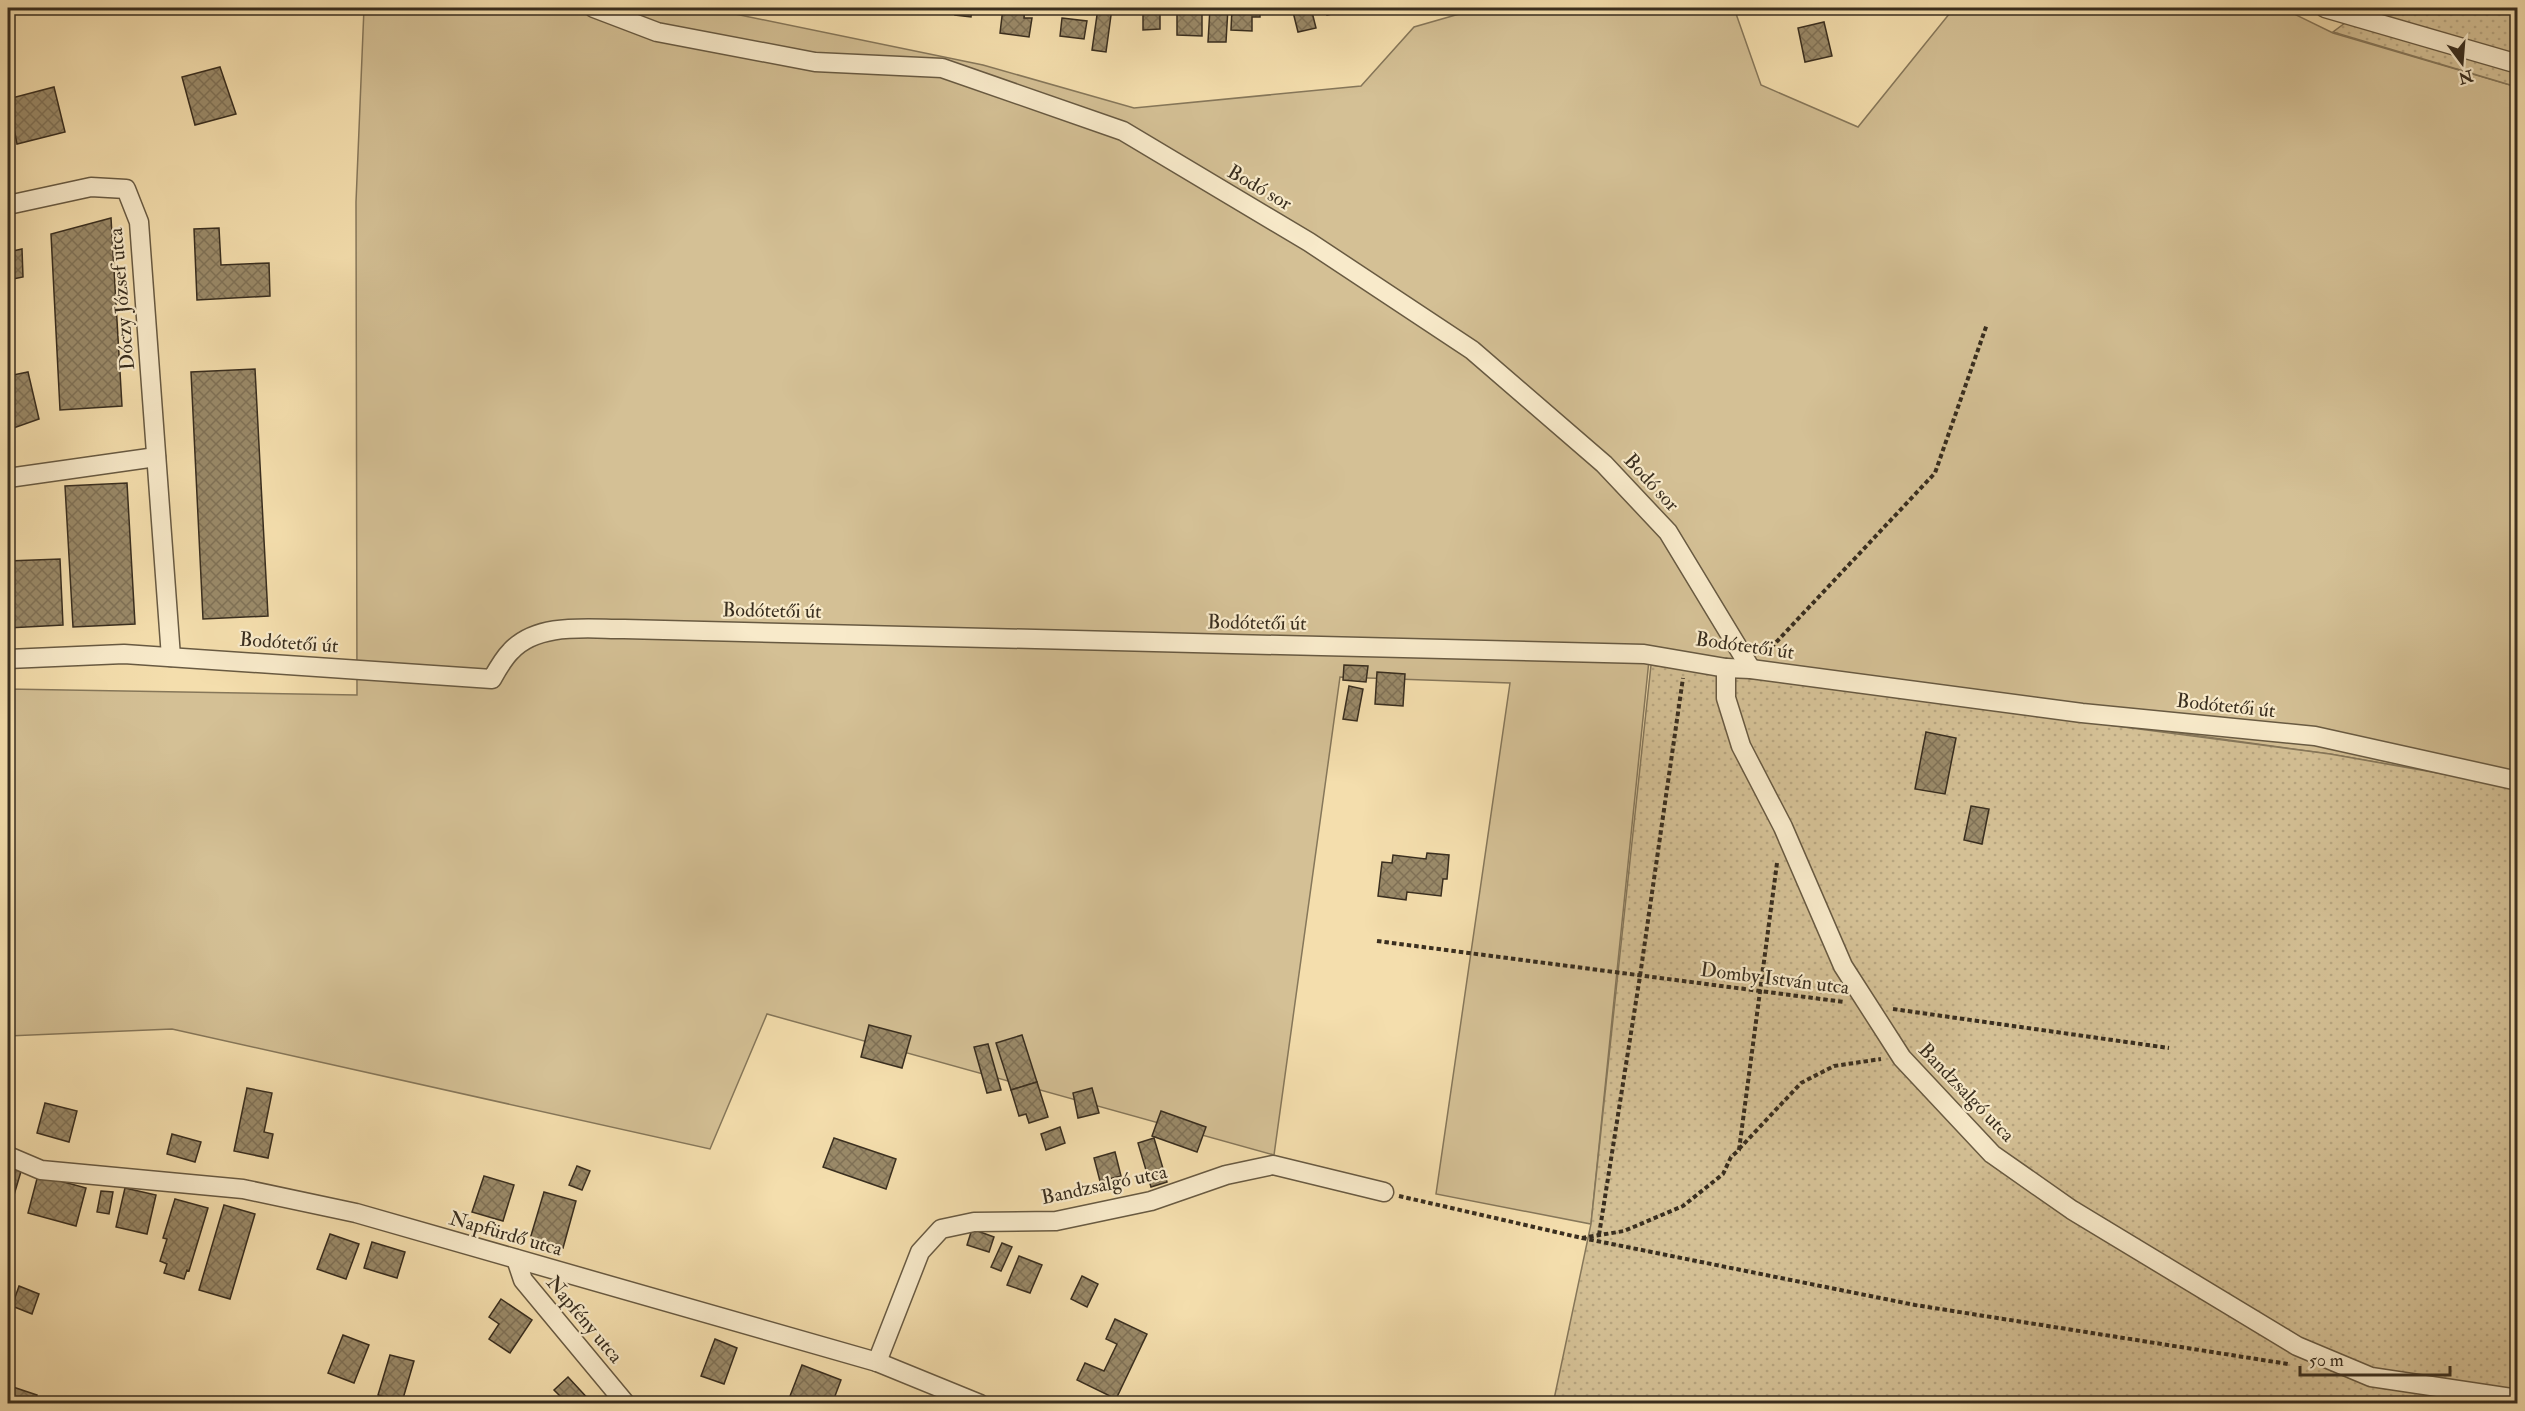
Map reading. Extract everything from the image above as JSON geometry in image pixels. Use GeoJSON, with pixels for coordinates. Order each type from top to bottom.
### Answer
{"type":"FeatureCollection","features":[{"type":"Feature","properties":{"kind":"street","name":"Bodó sor"},"geometry":{"type":"LineString","coordinates":[[594,8],[657,32],[815,62],[942,68],[1123,131],[1309,242],[1472,350],[1604,464],[1668,532],[1751,669]]}},
{"type":"Feature","properties":{"kind":"street"},"geometry":{"type":"LineString","coordinates":[[2325,8],[2517,64]]}},
{"type":"Feature","properties":{"kind":"street","name":"Dóczy József utca"},"geometry":{"type":"LineString","coordinates":[[8,205],[91,187],[126,189],[139,222],[171,657]]}},
{"type":"Feature","properties":{"kind":"street"},"geometry":{"type":"LineString","coordinates":[[8,478],[156,457]]}},
{"type":"Feature","properties":{"kind":"street","name":"Bodótetői út"},"geometry":{"type":"LineString","coordinates":[[8,660],[124,654],[492,679],[511,651],[529,637],[556,630],[624,628],[1644,654],[1726,668],[1751,669],[2082,713],[2315,736],[2517,781]]}},
{"type":"Feature","properties":{"kind":"street","name":"Bandzsalgó utca"},"geometry":{"type":"LineString","coordinates":[[1726,668],[1726,698],[1741,746],[1783,827],[1843,966],[1902,1058],[1992,1154],[2072,1210],[2297,1346],[2371,1377],[2517,1399]]}},
{"type":"Feature","properties":{"kind":"street","name":"Napfürdő utca"},"geometry":{"type":"LineString","coordinates":[[8,1156],[41,1170],[243,1190],[356,1214],[877,1362],[980,1404]]}},
{"type":"Feature","properties":{"kind":"street","name":"Bandzsalgó utca"},"geometry":{"type":"LineString","coordinates":[[877,1362],[920,1252],[941,1229],[974,1222],[1056,1221],[1151,1201],[1226,1175],[1273,1166],[1384,1192]]}},
{"type":"Feature","properties":{"kind":"street","name":"Napfény utca"},"geometry":{"type":"LineString","coordinates":[[516,1259],[523,1280],[626,1404]]}},
{"type":"Feature","properties":{"kind":"path"},"geometry":{"type":"LineString","coordinates":[[1751,669],[1935,473],[1988,324]]}},
{"type":"Feature","properties":{"kind":"path"},"geometry":{"type":"LineString","coordinates":[[1599,1235],[1640,976],[1685,660]]}},
{"type":"Feature","properties":{"kind":"path"},"geometry":{"type":"LineString","coordinates":[[1739,1150],[1778,862]]}},
{"type":"Feature","properties":{"kind":"path","name":"Domby István utca"},"geometry":{"type":"LineString","coordinates":[[1377,941],[1869,1005],[2169,1047]]}},
{"type":"Feature","properties":{"kind":"path"},"geometry":{"type":"LineString","coordinates":[[1582,1238],[1624,1230],[1683,1206],[1723,1174],[1731,1157],[1801,1083],[1834,1066],[1902,1058]]}},
{"type":"Feature","properties":{"kind":"path"},"geometry":{"type":"LineString","coordinates":[[1384,1192],[1582,1238],[1915,1305],[2289,1364]]}},
{"type":"Feature","properties":{"kind":"shaded area"},"geometry":{"type":"Polygon","coordinates":[[[364,8],[706,8],[983,65],[1134,108],[1361,86],[1414,27],[1480,8],[1734,8],[1761,85],[1858,127],[1954,8],[2282,8],[2333,33],[2517,87],[2517,787],[2330,754],[1649,660],[1591,1224],[1436,1194],[1510,683],[1340,677],[1274,1155],[767,1014],[710,1149],[172,1029],[8,1036],[8,689],[357,695],[356,202],[364,8]]]}},
{"type":"Feature","properties":{"kind":"shaded area"},"geometry":{"type":"Polygon","coordinates":[[[2365,8],[2517,8],[2517,87],[2333,32],[2365,8]]]}},
{"type":"Feature","properties":{"kind":"shaded area"},"geometry":{"type":"Polygon","coordinates":[[[1651,665],[2330,754],[2517,787],[2517,1403],[1553,1404],[1591,1224],[1651,665]]]}},
{"type":"Feature","properties":{"kind":"building"},"geometry":{"type":"Polygon","coordinates":[[[956,8],[972,8],[971,17],[955,15],[956,8]]]}},
{"type":"Feature","properties":{"kind":"building"},"geometry":{"type":"Polygon","coordinates":[[[1003,8],[1025,8],[1024,18],[1032,18],[1029,37],[1000,33],[1003,8]]]}},
{"type":"Feature","properties":{"kind":"building"},"geometry":{"type":"Polygon","coordinates":[[[1098,8],[1112,8],[1106,52],[1092,50],[1098,8]]]}},
{"type":"Feature","properties":{"kind":"building"},"geometry":{"type":"Polygon","coordinates":[[[1177,8],[1202,8],[1202,36],[1177,35],[1177,8]]]}},
{"type":"Feature","properties":{"kind":"building"},"geometry":{"type":"Polygon","coordinates":[[[1210,8],[1228,8],[1226,42],[1208,42],[1210,8]]]}},
{"type":"Feature","properties":{"kind":"building"},"geometry":{"type":"Polygon","coordinates":[[[1232,8],[1260,8],[1260,17],[1252,17],[1252,31],[1231,30],[1232,8]]]}},
{"type":"Feature","properties":{"kind":"building"},"geometry":{"type":"Polygon","coordinates":[[[1292,8],[1311,8],[1316,28],[1298,32],[1292,8]]]}},
{"type":"Feature","properties":{"kind":"building"},"geometry":{"type":"Polygon","coordinates":[[[1325,8],[1352,8],[1353,9],[1327,15],[1325,8]]]}},
{"type":"Feature","properties":{"kind":"building"},"geometry":{"type":"Polygon","coordinates":[[[1143,10],[1160,10],[1160,29],[1143,30],[1143,10]]]}},
{"type":"Feature","properties":{"kind":"building"},"geometry":{"type":"Polygon","coordinates":[[[1062,18],[1087,21],[1084,39],[1060,36],[1062,18]]]}},
{"type":"Feature","properties":{"kind":"building"},"geometry":{"type":"Polygon","coordinates":[[[1824,22],[1832,56],[1805,62],[1798,28],[1824,22]]]}},
{"type":"Feature","properties":{"kind":"building"},"geometry":{"type":"Polygon","coordinates":[[[220,67],[236,114],[195,125],[182,77],[220,67]]]}},
{"type":"Feature","properties":{"kind":"building"},"geometry":{"type":"Polygon","coordinates":[[[54,87],[65,132],[17,144],[8,99],[54,87]]]}},
{"type":"Feature","properties":{"kind":"building"},"geometry":{"type":"Polygon","coordinates":[[[111,218],[122,406],[60,410],[51,234],[111,218]]]}},
{"type":"Feature","properties":{"kind":"building"},"geometry":{"type":"Polygon","coordinates":[[[219,228],[221,265],[269,263],[270,296],[197,300],[194,229],[219,228]]]}},
{"type":"Feature","properties":{"kind":"building"},"geometry":{"type":"Polygon","coordinates":[[[22,249],[23,277],[8,280],[8,252],[22,249]]]}},
{"type":"Feature","properties":{"kind":"building"},"geometry":{"type":"Polygon","coordinates":[[[255,369],[268,616],[203,619],[191,372],[255,369]]]}},
{"type":"Feature","properties":{"kind":"building"},"geometry":{"type":"Polygon","coordinates":[[[28,372],[39,419],[8,430],[8,376],[28,372]]]}},
{"type":"Feature","properties":{"kind":"building"},"geometry":{"type":"Polygon","coordinates":[[[127,483],[135,624],[73,627],[65,486],[127,483]]]}},
{"type":"Feature","properties":{"kind":"building"},"geometry":{"type":"Polygon","coordinates":[[[60,559],[63,625],[8,628],[8,561],[60,559]]]}},
{"type":"Feature","properties":{"kind":"building"},"geometry":{"type":"Polygon","coordinates":[[[1344,665],[1368,666],[1366,682],[1343,680],[1344,665]]]}},
{"type":"Feature","properties":{"kind":"building"},"geometry":{"type":"Polygon","coordinates":[[[1377,672],[1405,674],[1403,706],[1375,704],[1377,672]]]}},
{"type":"Feature","properties":{"kind":"building"},"geometry":{"type":"Polygon","coordinates":[[[1349,686],[1363,689],[1357,721],[1343,719],[1349,686]]]}},
{"type":"Feature","properties":{"kind":"building"},"geometry":{"type":"Polygon","coordinates":[[[1926,732],[1956,738],[1945,794],[1915,789],[1926,732]]]}},
{"type":"Feature","properties":{"kind":"building"},"geometry":{"type":"Polygon","coordinates":[[[1971,806],[1989,809],[1982,844],[1964,840],[1971,806]]]}},
{"type":"Feature","properties":{"kind":"building"},"geometry":{"type":"Polygon","coordinates":[[[1427,853],[1449,855],[1447,879],[1443,879],[1441,896],[1407,892],[1406,900],[1378,896],[1382,862],[1392,863],[1393,855],[1426,859],[1427,853]]]}},
{"type":"Feature","properties":{"kind":"building"},"geometry":{"type":"Polygon","coordinates":[[[869,1025],[911,1036],[902,1068],[861,1057],[869,1025]]]}},
{"type":"Feature","properties":{"kind":"building"},"geometry":{"type":"Polygon","coordinates":[[[1022,1035],[1037,1082],[1011,1090],[996,1043],[1022,1035]]]}},
{"type":"Feature","properties":{"kind":"building"},"geometry":{"type":"Polygon","coordinates":[[[988,1044],[1001,1090],[987,1093],[974,1047],[988,1044]]]}},
{"type":"Feature","properties":{"kind":"building"},"geometry":{"type":"Polygon","coordinates":[[[1037,1082],[1048,1117],[1029,1123],[1026,1114],[1019,1116],[1011,1090],[1037,1082]]]}},
{"type":"Feature","properties":{"kind":"building"},"geometry":{"type":"Polygon","coordinates":[[[247,1088],[272,1093],[264,1132],[273,1134],[268,1158],[234,1151],[247,1088]]]}},
{"type":"Feature","properties":{"kind":"building"},"geometry":{"type":"Polygon","coordinates":[[[1092,1088],[1099,1113],[1078,1118],[1073,1093],[1092,1088]]]}},
{"type":"Feature","properties":{"kind":"building"},"geometry":{"type":"Polygon","coordinates":[[[45,1103],[77,1111],[69,1142],[37,1133],[45,1103]]]}},
{"type":"Feature","properties":{"kind":"building"},"geometry":{"type":"Polygon","coordinates":[[[1161,1111],[1206,1127],[1197,1152],[1152,1136],[1161,1111]]]}},
{"type":"Feature","properties":{"kind":"building"},"geometry":{"type":"Polygon","coordinates":[[[1060,1127],[1065,1143],[1046,1150],[1041,1134],[1060,1127]]]}},
{"type":"Feature","properties":{"kind":"building"},"geometry":{"type":"Polygon","coordinates":[[[172,1134],[201,1142],[195,1162],[167,1154],[172,1134]]]}},
{"type":"Feature","properties":{"kind":"building"},"geometry":{"type":"Polygon","coordinates":[[[834,1138],[896,1159],[886,1189],[823,1167],[834,1138]]]}},
{"type":"Feature","properties":{"kind":"building"},"geometry":{"type":"Polygon","coordinates":[[[1154,1138],[1167,1182],[1151,1187],[1138,1143],[1154,1138]]]}},
{"type":"Feature","properties":{"kind":"building"},"geometry":{"type":"Polygon","coordinates":[[[1115,1152],[1121,1176],[1100,1181],[1094,1158],[1115,1152]]]}},
{"type":"Feature","properties":{"kind":"building"},"geometry":{"type":"Polygon","coordinates":[[[8,1164],[22,1168],[11,1205],[8,1204],[8,1164]]]}},
{"type":"Feature","properties":{"kind":"building"},"geometry":{"type":"Polygon","coordinates":[[[577,1166],[590,1171],[582,1190],[569,1185],[577,1166]]]}},
{"type":"Feature","properties":{"kind":"building"},"geometry":{"type":"Polygon","coordinates":[[[38,1175],[86,1188],[76,1226],[28,1213],[38,1175]]]}},
{"type":"Feature","properties":{"kind":"building"},"geometry":{"type":"Polygon","coordinates":[[[484,1176],[514,1185],[503,1221],[472,1212],[484,1176]]]}},
{"type":"Feature","properties":{"kind":"building"},"geometry":{"type":"Polygon","coordinates":[[[125,1188],[156,1195],[147,1234],[116,1227],[125,1188]]]}},
{"type":"Feature","properties":{"kind":"building"},"geometry":{"type":"Polygon","coordinates":[[[101,1191],[113,1192],[109,1214],[97,1212],[101,1191]]]}},
{"type":"Feature","properties":{"kind":"building"},"geometry":{"type":"Polygon","coordinates":[[[544,1192],[576,1201],[563,1248],[530,1239],[544,1192]]]}},
{"type":"Feature","properties":{"kind":"building"},"geometry":{"type":"Polygon","coordinates":[[[175,1199],[208,1208],[189,1271],[187,1270],[184,1279],[164,1273],[167,1264],[160,1261],[167,1239],[163,1238],[175,1199]]]}},
{"type":"Feature","properties":{"kind":"building"},"geometry":{"type":"Polygon","coordinates":[[[224,1205],[255,1214],[230,1299],[199,1290],[224,1205]]]}},
{"type":"Feature","properties":{"kind":"building"},"geometry":{"type":"Polygon","coordinates":[[[972,1229],[994,1237],[989,1252],[967,1245],[972,1229]]]}},
{"type":"Feature","properties":{"kind":"building"},"geometry":{"type":"Polygon","coordinates":[[[330,1234],[359,1244],[346,1279],[317,1269],[330,1234]]]}},
{"type":"Feature","properties":{"kind":"building"},"geometry":{"type":"Polygon","coordinates":[[[372,1242],[405,1252],[397,1278],[364,1268],[372,1242]]]}},
{"type":"Feature","properties":{"kind":"building"},"geometry":{"type":"Polygon","coordinates":[[[1002,1243],[1012,1247],[1001,1271],[991,1267],[1002,1243]]]}},
{"type":"Feature","properties":{"kind":"building"},"geometry":{"type":"Polygon","coordinates":[[[1019,1256],[1042,1265],[1030,1293],[1007,1285],[1019,1256]]]}},
{"type":"Feature","properties":{"kind":"building"},"geometry":{"type":"Polygon","coordinates":[[[1082,1276],[1098,1284],[1087,1307],[1071,1299],[1082,1276]]]}},
{"type":"Feature","properties":{"kind":"building"},"geometry":{"type":"Polygon","coordinates":[[[19,1286],[39,1294],[32,1314],[12,1306],[19,1286]]]}},
{"type":"Feature","properties":{"kind":"building"},"geometry":{"type":"Polygon","coordinates":[[[501,1299],[532,1320],[510,1353],[489,1339],[499,1324],[489,1317],[501,1299]]]}},
{"type":"Feature","properties":{"kind":"building"},"geometry":{"type":"Polygon","coordinates":[[[1115,1319],[1147,1334],[1116,1399],[1077,1380],[1085,1363],[1104,1371],[1117,1344],[1106,1339],[1115,1319]]]}},
{"type":"Feature","properties":{"kind":"building"},"geometry":{"type":"Polygon","coordinates":[[[343,1335],[369,1345],[354,1383],[328,1373],[343,1335]]]}},
{"type":"Feature","properties":{"kind":"building"},"geometry":{"type":"Polygon","coordinates":[[[715,1339],[737,1348],[724,1384],[701,1376],[715,1339]]]}},
{"type":"Feature","properties":{"kind":"building"},"geometry":{"type":"Polygon","coordinates":[[[390,1355],[414,1361],[402,1402],[378,1395],[390,1355]]]}},
{"type":"Feature","properties":{"kind":"building"},"geometry":{"type":"Polygon","coordinates":[[[802,1365],[841,1380],[832,1404],[809,1404],[790,1396],[802,1365]]]}},
{"type":"Feature","properties":{"kind":"building"},"geometry":{"type":"Polygon","coordinates":[[[568,1377],[591,1404],[555,1404],[561,1397],[554,1390],[568,1377]]]}},
{"type":"Feature","properties":{"kind":"building"},"geometry":{"type":"Polygon","coordinates":[[[10,1386],[37,1395],[34,1404],[8,1401],[10,1386]]]}}]}
